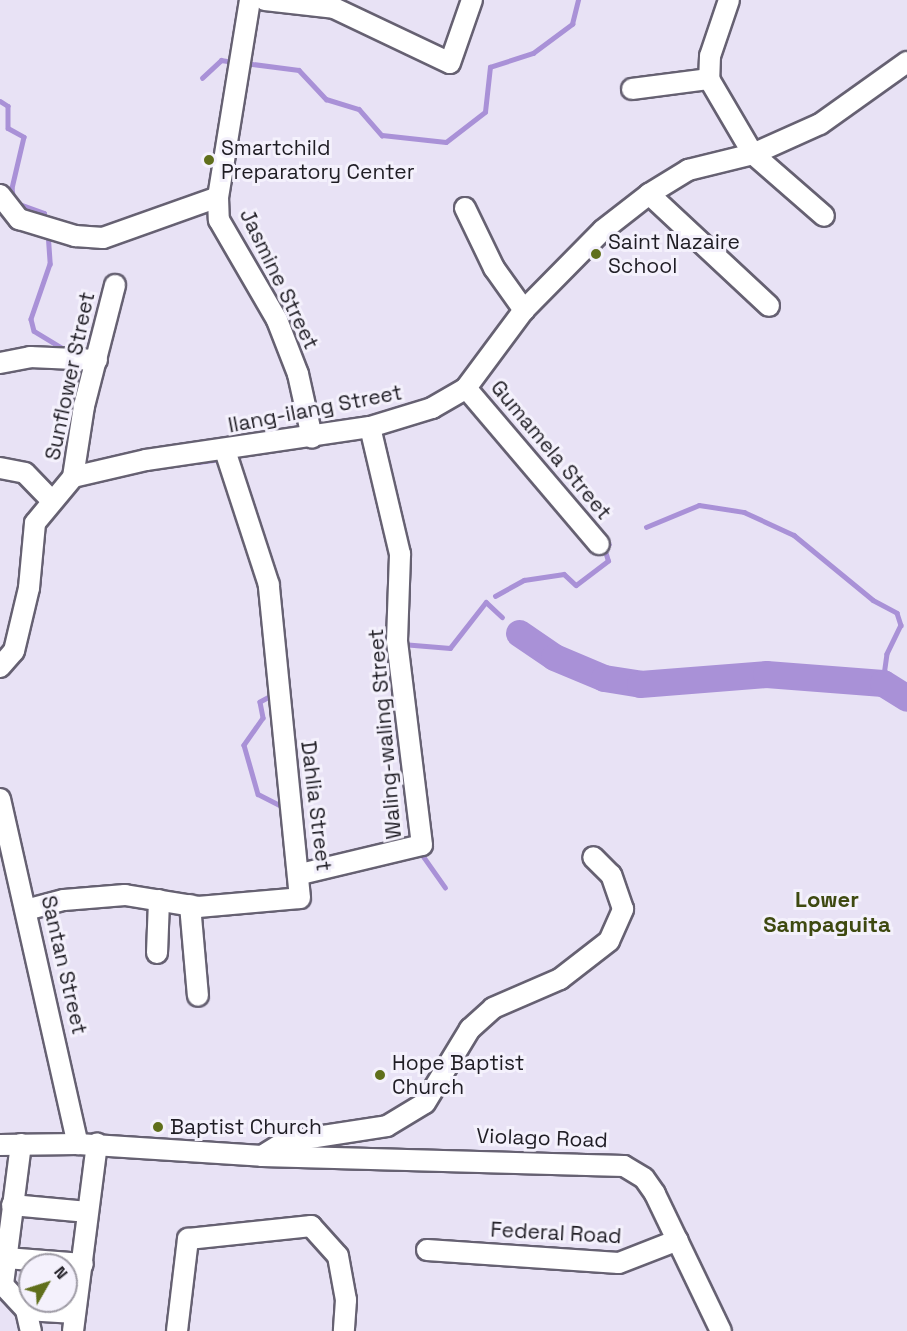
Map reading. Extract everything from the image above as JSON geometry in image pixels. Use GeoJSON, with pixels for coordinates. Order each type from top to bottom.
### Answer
{"type":"FeatureCollection","features":[{"type":"Feature","properties":{"kind":"street","name":"Jasmine Street"},"geometry":{"type":"LineString","coordinates":[[250,0],[218,196],[223,229],[277,320],[295,365],[312,437]]}},
{"type":"Feature","properties":{"kind":"street"},"geometry":{"type":"LineString","coordinates":[[265,0],[334,8],[450,63],[472,0]]}},
{"type":"Feature","properties":{"kind":"street"},"geometry":{"type":"LineString","coordinates":[[729,0],[710,56],[708,79],[753,154],[824,216]]}},
{"type":"Feature","properties":{"kind":"street","name":"Ilang-ilang Street"},"geometry":{"type":"LineString","coordinates":[[73,477],[404,420],[466,388],[524,310],[603,230],[649,194],[688,170],[753,154],[820,124],[907,62]]}},
{"type":"Feature","properties":{"kind":"street"},"geometry":{"type":"LineString","coordinates":[[632,89],[708,79]]}},
{"type":"Feature","properties":{"kind":"street"},"geometry":{"type":"LineString","coordinates":[[649,194],[769,306]]}},
{"type":"Feature","properties":{"kind":"street"},"geometry":{"type":"LineString","coordinates":[[0,195],[19,219],[48,228],[103,238],[218,196]]}},
{"type":"Feature","properties":{"kind":"street"},"geometry":{"type":"LineString","coordinates":[[465,208],[494,268],[524,310]]}},
{"type":"Feature","properties":{"kind":"street","name":"Sunflower Street"},"geometry":{"type":"LineString","coordinates":[[73,477],[92,359],[115,285]]}},
{"type":"Feature","properties":{"kind":"street"},"geometry":{"type":"LineString","coordinates":[[0,363],[30,357],[92,359]]}},
{"type":"Feature","properties":{"kind":"street","name":"Gumamela Street"},"geometry":{"type":"LineString","coordinates":[[466,388],[599,544]]}},
{"type":"Feature","properties":{"kind":"street","name":"Waling-waling Street"},"geometry":{"type":"LineString","coordinates":[[301,874],[422,845],[397,641],[400,555],[370,426]]}},
{"type":"Feature","properties":{"kind":"street","name":"Dahlia Street"},"geometry":{"type":"LineString","coordinates":[[27,910],[64,900],[126,895],[190,905],[292,903],[302,895],[269,585],[225,450]]}},
{"type":"Feature","properties":{"kind":"street"},"geometry":{"type":"LineString","coordinates":[[0,468],[25,473],[50,500]]}},
{"type":"Feature","properties":{"kind":"street"},"geometry":{"type":"LineString","coordinates":[[0,668],[14,651],[29,588],[35,523],[50,500],[73,477]]}},
{"type":"Feature","properties":{"kind":"street","name":"Santan Street"},"geometry":{"type":"LineString","coordinates":[[0,799],[87,1144],[88,1212],[74,1322]]}},
{"type":"Feature","properties":{"kind":"street"},"geometry":{"type":"LineString","coordinates":[[262,1156],[284,1142],[387,1126],[416,1108],[470,1029],[493,1008],[560,979],[609,941],[623,909],[611,875],[593,857]]}},
{"type":"Feature","properties":{"kind":"street"},"geometry":{"type":"LineString","coordinates":[[157,953],[159,900]]}},
{"type":"Feature","properties":{"kind":"street"},"geometry":{"type":"LineString","coordinates":[[190,905],[198,996]]}},
{"type":"Feature","properties":{"kind":"street"},"geometry":{"type":"LineString","coordinates":[[18,1301],[3,1285],[21,1144]]}},
{"type":"Feature","properties":{"kind":"street","name":"Violago Road"},"geometry":{"type":"LineString","coordinates":[[0,1145],[87,1144],[262,1156],[624,1166],[650,1185],[721,1331]]}},
{"type":"Feature","properties":{"kind":"street"},"geometry":{"type":"LineString","coordinates":[[12,1205],[88,1212]]}},
{"type":"Feature","properties":{"kind":"street"},"geometry":{"type":"LineString","coordinates":[[177,1331],[188,1239],[310,1226],[338,1256],[346,1300],[344,1331]]}},
{"type":"Feature","properties":{"kind":"street","name":"Federal Road"},"geometry":{"type":"LineString","coordinates":[[427,1250],[619,1263],[678,1240]]}},
{"type":"Feature","properties":{"kind":"street"},"geometry":{"type":"LineString","coordinates":[[6,1258],[83,1264]]}},
{"type":"Feature","properties":{"kind":"street"},"geometry":{"type":"LineString","coordinates":[[27,1313],[31,1331]]}},
{"type":"Feature","properties":{"kind":"street"},"geometry":{"type":"LineString","coordinates":[[38,1313],[74,1322]]}},
{"type":"Feature","properties":{"kind":"waterway"},"geometry":{"type":"LineString","coordinates":[[245,63],[299,70],[326,99],[359,109],[382,135],[446,142],[485,112],[490,67],[533,53],[572,24],[578,0]]}},
{"type":"Feature","properties":{"kind":"waterway"},"geometry":{"type":"LineString","coordinates":[[202,78],[221,60],[234,62]]}},
{"type":"Feature","properties":{"kind":"waterway"},"geometry":{"type":"LineString","coordinates":[[0,101],[8,106],[8,128],[24,137],[12,188],[14,202],[44,213],[45,221]]}},
{"type":"Feature","properties":{"kind":"waterway"},"geometry":{"type":"LineString","coordinates":[[48,232],[50,264],[31,319],[34,331],[67,351]]}},
{"type":"Feature","properties":{"kind":"waterway"},"geometry":{"type":"LineString","coordinates":[[72,431],[69,407],[81,383]]}},
{"type":"Feature","properties":{"kind":"waterway"},"geometry":{"type":"LineString","coordinates":[[198,462],[223,459]]}},
{"type":"Feature","properties":{"kind":"waterway"},"geometry":{"type":"LineString","coordinates":[[646,527],[699,505],[744,512],[794,535],[873,600],[897,613],[901,625],[887,654],[883,683]]}},
{"type":"Feature","properties":{"kind":"waterway"},"geometry":{"type":"LineString","coordinates":[[495,596],[524,580],[564,574],[576,585],[608,561],[604,548],[609,544]]}},
{"type":"Feature","properties":{"kind":"waterway"},"geometry":{"type":"LineString","coordinates":[[402,644],[450,648],[486,602],[502,617]]}},
{"type":"Feature","properties":{"kind":"waterway"},"geometry":{"type":"LineString","coordinates":[[519,633],[554,657],[604,678],[640,684],[766,674],[883,683],[907,698]]}},
{"type":"Feature","properties":{"kind":"waterway"},"geometry":{"type":"LineString","coordinates":[[275,694],[260,702],[263,718],[244,745],[258,794],[282,806]]}},
{"type":"Feature","properties":{"kind":"waterway"},"geometry":{"type":"LineString","coordinates":[[421,853],[445,887]]}},
{"type":"Feature","properties":{"kind":"place","name":"Smartchild Preparatory Center"},"geometry":{"type":"Point","coordinates":[209,160]}},
{"type":"Feature","properties":{"kind":"place","name":"Saint Nazaire School"},"geometry":{"type":"Point","coordinates":[596,254]}},
{"type":"Feature","properties":{"kind":"place","name":"Hope Baptist Church"},"geometry":{"type":"Point","coordinates":[380,1075]}},
{"type":"Feature","properties":{"kind":"place","name":"Baptist Church"},"geometry":{"type":"Point","coordinates":[158,1127]}},
{"type":"Feature","properties":{"kind":"district","name":"Lower Sampaguita"},"geometry":{"type":"Point","coordinates":[827,912]}}]}
